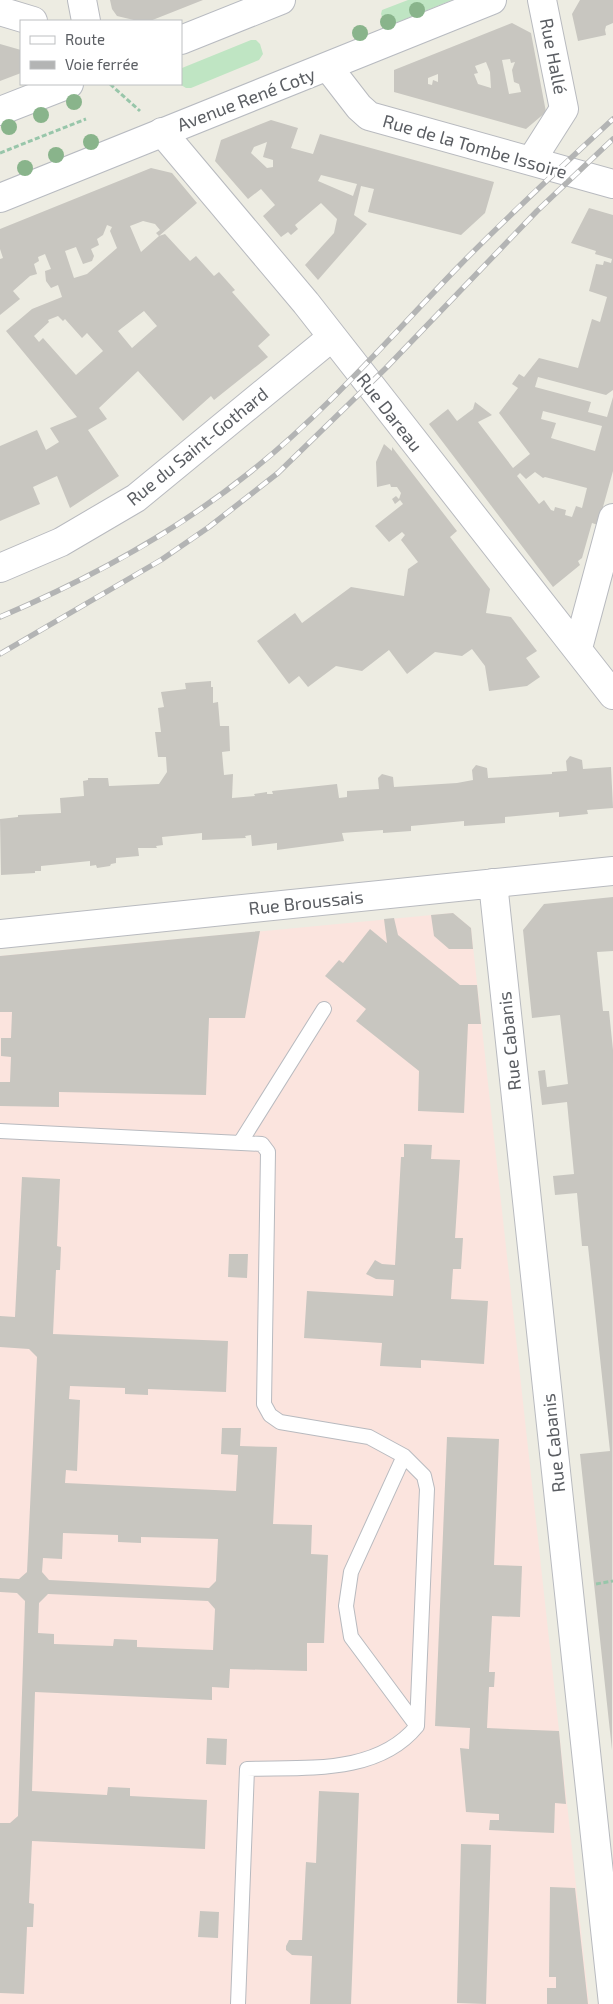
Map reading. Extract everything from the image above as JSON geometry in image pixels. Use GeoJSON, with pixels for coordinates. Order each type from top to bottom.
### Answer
{"type":"FeatureCollection","features":[{"type":"Feature","properties":{"kind":"street"},"geometry":{"type":"LineString","coordinates":[[82,0],[86,20]]}},
{"type":"Feature","properties":{"kind":"street"},"geometry":{"type":"LineString","coordinates":[[182,40],[281,0]]}},
{"type":"Feature","properties":{"kind":"street","name":"Avenue René Coty"},"geometry":{"type":"LineString","coordinates":[[0,198],[153,123],[328,67],[492,0]]}},
{"type":"Feature","properties":{"kind":"street","name":"Rue Hallé"},"geometry":{"type":"LineString","coordinates":[[531,162],[564,109],[542,0]]}},
{"type":"Feature","properties":{"kind":"street"},"geometry":{"type":"LineString","coordinates":[[0,11],[30,20]]}},
{"type":"Feature","properties":{"kind":"street","name":"Rue de la Tombe Issoire"},"geometry":{"type":"LineString","coordinates":[[328,67],[359,107],[370,116],[613,184]]}},
{"type":"Feature","properties":{"kind":"street"},"geometry":{"type":"LineString","coordinates":[[0,112],[67,85]]}},
{"type":"Feature","properties":{"kind":"street","name":"Rue Dareau"},"geometry":{"type":"LineString","coordinates":[[153,123],[332,337],[613,695]]}},
{"type":"Feature","properties":{"kind":"street","name":"Rue du Saint-Gothard"},"geometry":{"type":"LineString","coordinates":[[0,568],[62,542],[136,498],[332,337]]}},
{"type":"Feature","properties":{"kind":"street"},"geometry":{"type":"LineString","coordinates":[[578,648],[613,518]]}},
{"type":"Feature","properties":{"kind":"street","name":"Rue Broussais"},"geometry":{"type":"LineString","coordinates":[[0,934],[613,871]]}},
{"type":"Feature","properties":{"kind":"street","name":"Rue Cabanis"},"geometry":{"type":"LineString","coordinates":[[492,883],[613,2004]]}},
{"type":"Feature","properties":{"kind":"lane"},"geometry":{"type":"LineString","coordinates":[[240,1143],[324,1009]]}},
{"type":"Feature","properties":{"kind":"lane"},"geometry":{"type":"LineString","coordinates":[[0,1131],[262,1144],[268,1152],[264,1404],[270,1415],[280,1422],[369,1436],[404,1456],[424,1476],[428,1489],[417,1726],[406,1739],[370,1758],[342,1766],[247,1769],[238,2004]]}},
{"type":"Feature","properties":{"kind":"lane"},"geometry":{"type":"LineString","coordinates":[[404,1456],[351,1572],[346,1606],[351,1637],[417,1726]]}},
{"type":"Feature","properties":{"kind":"path"},"geometry":{"type":"LineString","coordinates":[[111,85],[153,123]]}},
{"type":"Feature","properties":{"kind":"path"},"geometry":{"type":"LineString","coordinates":[[0,153],[86,119]]}},
{"type":"Feature","properties":{"kind":"path"},"geometry":{"type":"LineString","coordinates":[[594,1585],[613,1581]]}},
{"type":"Feature","properties":{"kind":"shaded area"},"geometry":{"type":"Polygon","coordinates":[[[453,913],[471,928],[589,2004],[0,2004],[0,956],[453,913]]]}},
{"type":"Feature","properties":{"kind":"green space"},"geometry":{"type":"Polygon","coordinates":[[[408,0],[452,0],[386,27],[381,14],[382,10],[408,0]]]}},
{"type":"Feature","properties":{"kind":"green space"},"geometry":{"type":"Polygon","coordinates":[[[251,40],[256,40],[260,44],[263,54],[259,60],[191,88],[181,85],[182,68],[251,40]]]}},
{"type":"Feature","properties":{"kind":"building"},"geometry":{"type":"Polygon","coordinates":[[[110,0],[203,0],[153,20],[134,20],[117,16],[112,9],[110,0]]]}},
{"type":"Feature","properties":{"kind":"building"},"geometry":{"type":"Polygon","coordinates":[[[580,0],[613,0],[613,23],[606,26],[606,35],[578,41],[572,14],[580,0]]]}},
{"type":"Feature","properties":{"kind":"building"},"geometry":{"type":"Polygon","coordinates":[[[512,23],[531,33],[546,112],[526,129],[394,92],[394,70],[512,23]],[[510,59],[502,60],[509,94],[521,92],[519,84],[514,82],[512,70],[515,62],[511,63],[510,59]],[[486,62],[475,66],[478,73],[474,74],[478,84],[491,88],[490,72],[486,62]],[[438,74],[428,78],[428,84],[432,85],[433,80],[438,82],[438,74]]]}},
{"type":"Feature","properties":{"kind":"building"},"geometry":{"type":"Polygon","coordinates":[[[0,44],[20,50],[20,73],[0,81],[0,44]]]}},
{"type":"Feature","properties":{"kind":"building"},"geometry":{"type":"Polygon","coordinates":[[[271,120],[298,128],[291,148],[313,154],[320,134],[494,182],[485,213],[461,235],[368,212],[374,189],[361,186],[354,215],[367,224],[318,280],[305,265],[334,233],[337,219],[321,203],[295,225],[298,229],[291,235],[288,232],[281,237],[263,216],[275,205],[261,189],[248,199],[215,161],[221,140],[271,120]],[[267,142],[254,147],[251,153],[267,168],[273,167],[273,160],[263,157],[267,142]],[[321,175],[318,181],[353,196],[357,184],[321,175]]]}},
{"type":"Feature","properties":{"kind":"building"},"geometry":{"type":"Polygon","coordinates":[[[151,168],[172,173],[197,203],[159,236],[165,234],[190,261],[196,256],[214,276],[219,272],[235,290],[232,292],[270,335],[258,346],[268,357],[214,400],[211,396],[183,421],[138,371],[99,408],[107,419],[88,430],[119,476],[70,508],[57,476],[33,487],[40,504],[0,521],[0,446],[37,430],[46,450],[59,442],[50,428],[77,417],[6,331],[32,309],[62,297],[58,285],[51,288],[46,281],[45,271],[51,269],[45,254],[38,257],[39,261],[34,264],[37,274],[30,276],[13,291],[20,299],[0,315],[0,259],[3,258],[0,249],[0,229],[151,168]],[[143,221],[130,226],[141,252],[159,236],[156,233],[160,230],[155,224],[143,221]],[[107,225],[103,235],[97,239],[99,245],[91,249],[94,256],[92,261],[83,264],[76,247],[65,251],[74,278],[87,274],[117,248],[110,231],[112,227],[107,225]],[[144,311],[118,331],[132,348],[157,326],[144,311]],[[58,316],[48,320],[49,322],[34,336],[39,342],[43,338],[76,375],[103,351],[87,333],[82,338],[65,319],[63,321],[58,316]]]}},
{"type":"Feature","properties":{"kind":"building"},"geometry":{"type":"Polygon","coordinates":[[[589,208],[613,215],[613,390],[606,395],[538,377],[535,387],[591,402],[588,412],[607,417],[613,397],[613,471],[598,525],[592,523],[582,558],[578,561],[580,565],[553,587],[429,424],[448,409],[457,421],[473,409],[475,402],[492,415],[478,422],[513,468],[530,454],[499,413],[518,388],[512,384],[519,374],[524,377],[539,358],[578,368],[592,319],[600,322],[607,297],[589,291],[596,264],[603,265],[604,261],[611,263],[612,259],[595,254],[596,251],[571,243],[589,208]],[[543,411],[541,419],[556,423],[551,438],[595,451],[602,426],[543,411]],[[535,472],[526,479],[520,473],[517,476],[539,504],[544,500],[551,510],[554,511],[555,507],[566,510],[565,515],[572,517],[576,506],[582,508],[587,488],[543,478],[535,472]]]}},
{"type":"Feature","properties":{"kind":"building"},"geometry":{"type":"Polygon","coordinates":[[[384,444],[392,451],[392,447],[457,531],[450,537],[490,589],[486,613],[511,617],[537,651],[526,658],[540,677],[527,686],[489,691],[485,666],[472,649],[462,656],[435,652],[407,674],[389,650],[362,671],[336,666],[308,687],[299,676],[289,684],[257,641],[295,613],[302,623],[351,587],[404,596],[408,569],[418,562],[401,540],[405,535],[402,532],[389,542],[375,526],[403,504],[400,500],[395,504],[392,499],[396,496],[399,499],[401,493],[397,487],[391,487],[390,484],[377,487],[376,462],[384,444]]]}},
{"type":"Feature","properties":{"kind":"building"},"geometry":{"type":"Polygon","coordinates":[[[211,681],[213,703],[218,702],[220,726],[229,726],[230,751],[222,752],[224,775],[233,774],[232,798],[255,796],[254,794],[267,792],[267,794],[273,794],[272,791],[337,784],[339,798],[347,797],[347,791],[379,789],[378,778],[382,774],[393,777],[394,787],[457,783],[473,780],[472,770],[476,765],[487,768],[488,778],[552,774],[552,772],[567,771],[566,761],[570,756],[582,760],[583,769],[611,767],[613,808],[587,810],[588,814],[559,817],[559,812],[505,817],[505,823],[464,826],[464,821],[411,826],[411,831],[383,833],[383,830],[342,833],[344,841],[277,850],[277,843],[252,846],[251,835],[245,836],[246,838],[202,840],[202,833],[162,837],[163,845],[156,846],[157,848],[138,848],[139,856],[116,858],[116,863],[110,866],[97,868],[96,865],[90,866],[90,861],[41,866],[41,871],[35,871],[35,873],[1,875],[0,819],[18,817],[18,815],[61,813],[60,798],[84,796],[83,781],[88,780],[88,778],[108,778],[109,786],[159,784],[167,772],[166,757],[158,757],[155,732],[161,732],[158,708],[164,707],[161,692],[186,689],[185,683],[211,681]]]}},
{"type":"Feature","properties":{"kind":"building"},"geometry":{"type":"Polygon","coordinates":[[[613,897],[613,951],[597,952],[603,1011],[609,1011],[613,1050],[612,1750],[580,1454],[610,1451],[588,1246],[582,1246],[577,1193],[555,1195],[553,1176],[574,1174],[567,1102],[542,1105],[538,1071],[545,1070],[547,1087],[568,1084],[560,1015],[532,1018],[523,930],[544,904],[613,897]]]}},
{"type":"Feature","properties":{"kind":"building"},"geometry":{"type":"Polygon","coordinates":[[[453,913],[471,928],[473,949],[449,949],[434,936],[431,915],[453,913]]]}},
{"type":"Feature","properties":{"kind":"building"},"geometry":{"type":"Polygon","coordinates":[[[394,918],[398,935],[460,985],[477,985],[481,1024],[468,1024],[464,1113],[418,1111],[419,1071],[356,1021],[366,1009],[325,976],[339,960],[343,963],[370,929],[387,943],[384,919],[394,918]]]}},
{"type":"Feature","properties":{"kind":"building"},"geometry":{"type":"Polygon","coordinates":[[[260,931],[245,1018],[209,1018],[206,1095],[59,1092],[59,1107],[0,1106],[0,1082],[10,1082],[11,1057],[1,1056],[1,1038],[11,1038],[12,1012],[0,1012],[0,956],[260,931]]]}},
{"type":"Feature","properties":{"kind":"building"},"geometry":{"type":"Polygon","coordinates":[[[404,1144],[432,1145],[431,1159],[460,1160],[455,1238],[463,1238],[461,1269],[453,1269],[451,1299],[488,1301],[484,1364],[421,1360],[421,1368],[380,1366],[382,1343],[304,1338],[307,1291],[393,1296],[394,1280],[376,1279],[366,1274],[375,1260],[382,1264],[395,1265],[401,1157],[404,1157],[404,1144]]]}},
{"type":"Feature","properties":{"kind":"building"},"geometry":{"type":"Polygon","coordinates":[[[22,1177],[60,1179],[57,1246],[61,1247],[60,1270],[56,1270],[53,1334],[228,1341],[226,1392],[148,1389],[148,1395],[125,1394],[125,1388],[70,1386],[69,1399],[80,1400],[77,1471],[66,1470],[65,1483],[236,1491],[238,1455],[221,1454],[222,1428],[241,1428],[240,1446],[277,1447],[273,1524],[312,1525],[311,1554],[328,1555],[324,1643],[307,1643],[307,1671],[230,1669],[229,1688],[212,1687],[212,1700],[35,1692],[32,1791],[107,1795],[108,1787],[130,1788],[130,1796],[207,1800],[205,1849],[32,1841],[29,1903],[34,1904],[33,1927],[27,1927],[24,1994],[0,1993],[0,1823],[10,1823],[18,1816],[25,1601],[17,1593],[0,1592],[0,1578],[19,1579],[27,1572],[37,1357],[29,1349],[0,1347],[0,1316],[15,1317],[22,1177]],[[63,1533],[62,1559],[43,1558],[42,1572],[49,1580],[209,1588],[216,1581],[218,1539],[141,1537],[141,1543],[118,1542],[118,1535],[63,1533]],[[48,1594],[39,1603],[38,1633],[54,1634],[54,1644],[113,1646],[114,1639],[137,1640],[137,1647],[213,1650],[215,1609],[208,1601],[48,1594]]]}},
{"type":"Feature","properties":{"kind":"building"},"geometry":{"type":"Polygon","coordinates":[[[229,1254],[248,1254],[247,1278],[228,1277],[229,1254]]]}},
{"type":"Feature","properties":{"kind":"building"},"geometry":{"type":"Polygon","coordinates":[[[447,1437],[499,1439],[494,1565],[522,1566],[520,1617],[492,1616],[489,1672],[495,1672],[494,1687],[489,1687],[487,1728],[559,1731],[566,1804],[555,1803],[554,1833],[489,1830],[490,1820],[499,1820],[499,1814],[466,1812],[460,1748],[469,1749],[470,1728],[435,1726],[447,1437]]]}},
{"type":"Feature","properties":{"kind":"building"},"geometry":{"type":"Polygon","coordinates":[[[207,1738],[227,1739],[226,1765],[206,1764],[207,1738]]]}},
{"type":"Feature","properties":{"kind":"building"},"geometry":{"type":"Polygon","coordinates":[[[319,1791],[359,1793],[351,2004],[310,2004],[312,1956],[292,1955],[286,1950],[289,1940],[302,1940],[306,1862],[316,1863],[319,1791]]]}},
{"type":"Feature","properties":{"kind":"building"},"geometry":{"type":"Polygon","coordinates":[[[461,1844],[491,1845],[486,2004],[457,2003],[461,1844]]]}},
{"type":"Feature","properties":{"kind":"building"},"geometry":{"type":"Polygon","coordinates":[[[550,1887],[575,1888],[588,2004],[547,2004],[547,1988],[556,1988],[556,1977],[549,1977],[550,1887]]]}},
{"type":"Feature","properties":{"kind":"building"},"geometry":{"type":"Polygon","coordinates":[[[200,1911],[219,1912],[218,1938],[198,1937],[200,1911]]]}},
{"type":"Feature","properties":{"kind":"railway"},"geometry":{"type":"LineString","coordinates":[[0,617],[66,587],[129,554],[191,516],[249,473],[305,425],[358,373],[479,246],[613,119]]}},
{"type":"Feature","properties":{"kind":"railway"},"geometry":{"type":"LineString","coordinates":[[0,654],[161,560],[209,527],[278,473],[386,368],[537,211],[613,139]]}}]}
